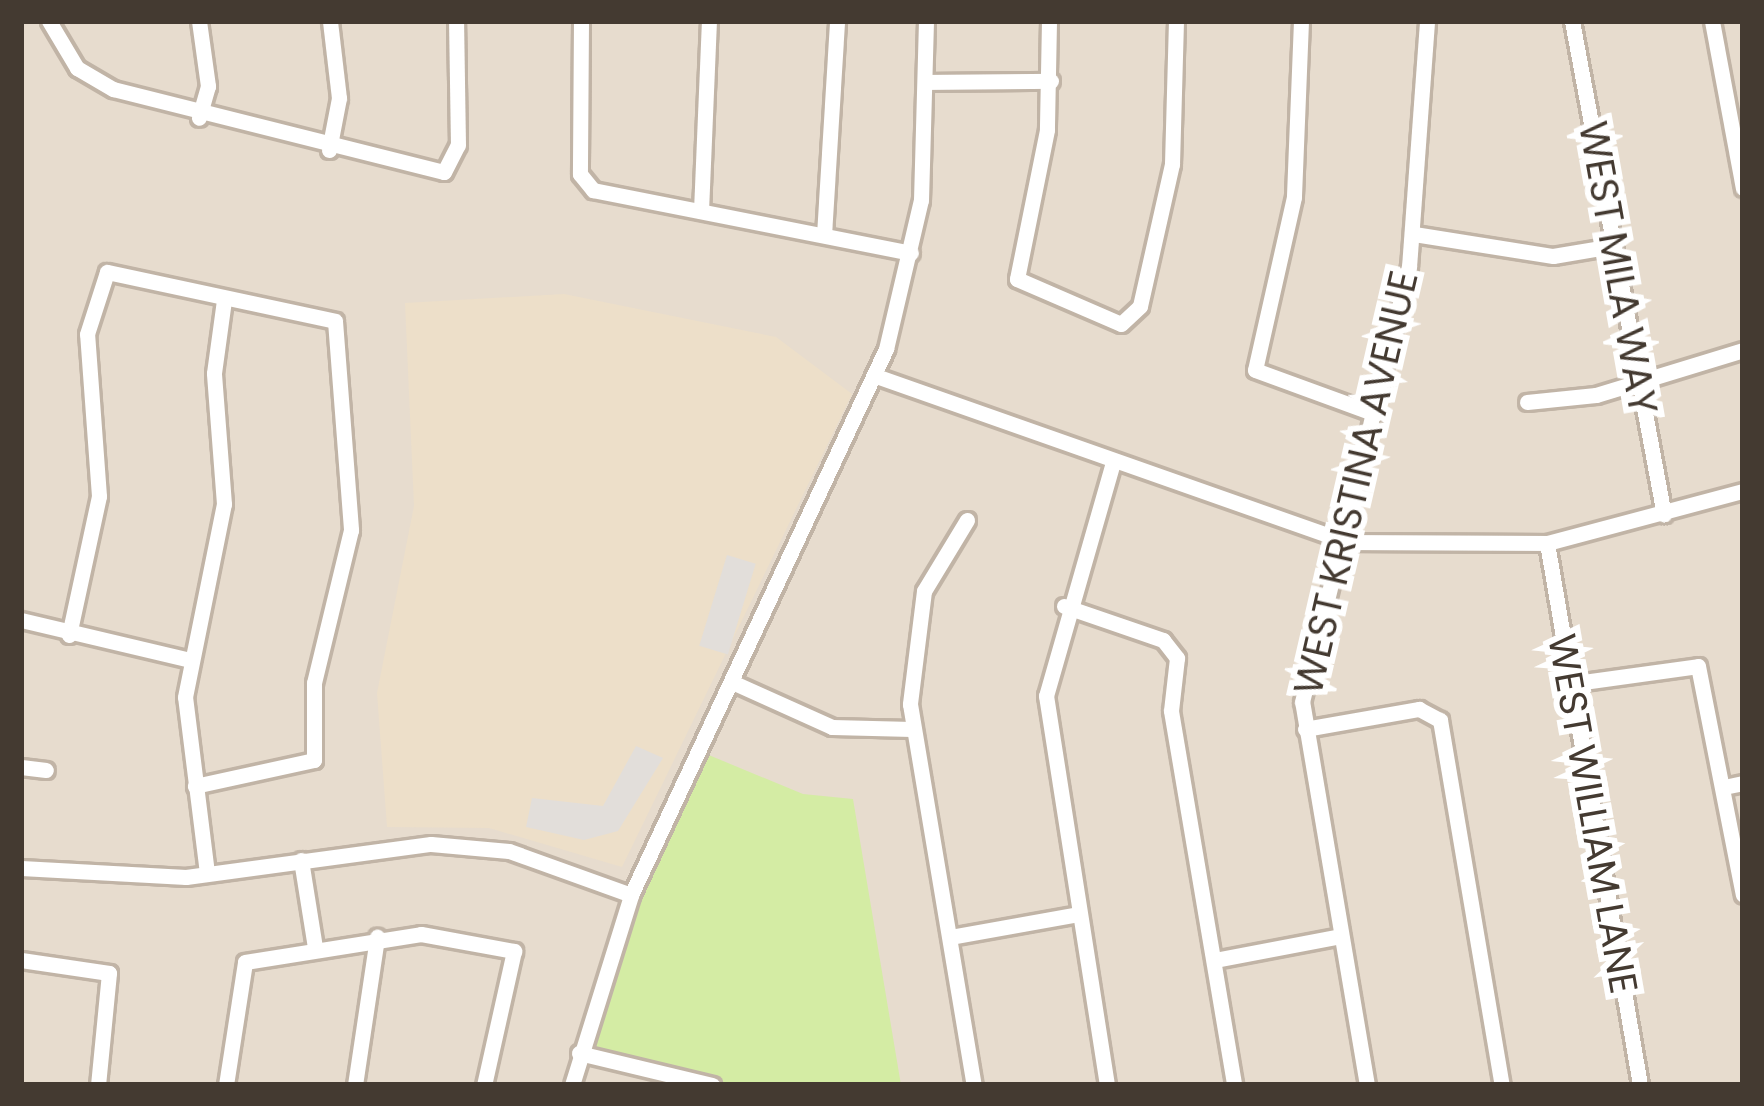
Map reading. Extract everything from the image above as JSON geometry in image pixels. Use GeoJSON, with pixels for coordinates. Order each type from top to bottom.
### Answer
{"type":"FeatureCollection","features":[{"type":"Feature","properties":{"kind":"street"},"geometry":{"type":"LineString","coordinates":[[49,21],[89,78],[199,118],[329,150],[453,168],[456,21]]}},
{"type":"Feature","properties":{"kind":"street"},"geometry":{"type":"LineString","coordinates":[[199,21],[208,86],[199,118]]}},
{"type":"Feature","properties":{"kind":"street"},"geometry":{"type":"LineString","coordinates":[[329,150],[339,98],[330,21]]}},
{"type":"Feature","properties":{"kind":"street"},"geometry":{"type":"LineString","coordinates":[[581,21],[584,182],[911,253]]}},
{"type":"Feature","properties":{"kind":"street"},"geometry":{"type":"LineString","coordinates":[[701,211],[709,21]]}},
{"type":"Feature","properties":{"kind":"street"},"geometry":{"type":"LineString","coordinates":[[824,235],[837,21]]}},
{"type":"Feature","properties":{"kind":"street"},"geometry":{"type":"LineString","coordinates":[[572,1085],[631,895],[876,376],[911,253],[928,82],[926,21]]}},
{"type":"Feature","properties":{"kind":"street"},"geometry":{"type":"LineString","coordinates":[[1049,21],[1051,81],[1017,279],[1121,324],[1133,318],[1172,164],[1176,21]]}},
{"type":"Feature","properties":{"kind":"street"},"geometry":{"type":"LineString","coordinates":[[1301,21],[1294,197],[1255,370],[1376,414]]}},
{"type":"Feature","properties":{"kind":"street","name":"WEST KRISTINA AVENUE"},"geometry":{"type":"LineString","coordinates":[[1366,1085],[1305,730],[1304,679],[1347,542],[1414,234],[1427,21]]}},
{"type":"Feature","properties":{"kind":"street","name":"WEST MILA WAY"},"geometry":{"type":"LineString","coordinates":[[1572,21],[1664,514]]}},
{"type":"Feature","properties":{"kind":"street"},"geometry":{"type":"LineString","coordinates":[[1712,21],[1743,188]]}},
{"type":"Feature","properties":{"kind":"street"},"geometry":{"type":"LineString","coordinates":[[928,82],[1051,81]]}},
{"type":"Feature","properties":{"kind":"street"},"geometry":{"type":"LineString","coordinates":[[1414,234],[1553,256],[1613,246]]}},
{"type":"Feature","properties":{"kind":"street"},"geometry":{"type":"LineString","coordinates":[[69,634],[99,496],[87,334],[107,272],[342,328],[351,530],[314,683],[314,760],[195,786]]}},
{"type":"Feature","properties":{"kind":"street"},"geometry":{"type":"LineString","coordinates":[[207,874],[195,786],[190,660],[224,504],[214,373],[224,300]]}},
{"type":"Feature","properties":{"kind":"street"},"geometry":{"type":"LineString","coordinates":[[1527,402],[1637,384],[1743,350]]}},
{"type":"Feature","properties":{"kind":"street"},"geometry":{"type":"LineString","coordinates":[[876,376],[1347,542],[1547,543],[1743,491]]}},
{"type":"Feature","properties":{"kind":"street"},"geometry":{"type":"LineString","coordinates":[[1107,1085],[1047,731],[1064,606],[1114,462]]}},
{"type":"Feature","properties":{"kind":"street"},"geometry":{"type":"LineString","coordinates":[[967,520],[924,591],[912,729],[974,1085]]}},
{"type":"Feature","properties":{"kind":"street","name":"WEST WILLIAM LANE"},"geometry":{"type":"LineString","coordinates":[[1547,543],[1640,1085]]}},
{"type":"Feature","properties":{"kind":"street"},"geometry":{"type":"LineString","coordinates":[[1064,606],[1172,646],[1171,712],[1234,1085]]}},
{"type":"Feature","properties":{"kind":"street"},"geometry":{"type":"LineString","coordinates":[[21,620],[190,660]]}},
{"type":"Feature","properties":{"kind":"street"},"geometry":{"type":"LineString","coordinates":[[1569,683],[1698,666],[1743,895]]}},
{"type":"Feature","properties":{"kind":"street"},"geometry":{"type":"LineString","coordinates":[[732,682],[832,727],[912,729]]}},
{"type":"Feature","properties":{"kind":"street"},"geometry":{"type":"LineString","coordinates":[[1305,730],[1432,712],[1502,1085]]}},
{"type":"Feature","properties":{"kind":"street"},"geometry":{"type":"LineString","coordinates":[[21,767],[46,770]]}},
{"type":"Feature","properties":{"kind":"street"},"geometry":{"type":"LineString","coordinates":[[1724,787],[1743,783]]}},
{"type":"Feature","properties":{"kind":"street"},"geometry":{"type":"LineString","coordinates":[[21,868],[207,874],[301,860],[470,846],[631,895]]}},
{"type":"Feature","properties":{"kind":"street"},"geometry":{"type":"LineString","coordinates":[[301,860],[314,947]]}},
{"type":"Feature","properties":{"kind":"street"},"geometry":{"type":"LineString","coordinates":[[950,937],[1079,914]]}},
{"type":"Feature","properties":{"kind":"street"},"geometry":{"type":"LineString","coordinates":[[1215,960],[1341,936]]}},
{"type":"Feature","properties":{"kind":"street"},"geometry":{"type":"LineString","coordinates":[[355,1085],[376,937]]}},
{"type":"Feature","properties":{"kind":"street"},"geometry":{"type":"LineString","coordinates":[[226,1085],[245,962],[376,937],[514,952],[484,1085]]}},
{"type":"Feature","properties":{"kind":"street"},"geometry":{"type":"LineString","coordinates":[[21,960],[110,973],[98,1085]]}},
{"type":"Feature","properties":{"kind":"street"},"geometry":{"type":"LineString","coordinates":[[579,1053],[705,1084]]}},
{"type":"Feature","properties":{"kind":"shaded area"},"geometry":{"type":"Polygon","coordinates":[[[21,21],[1743,21],[1743,1085],[21,1085],[21,21]]]}},
{"type":"Feature","properties":{"kind":"shaded area"},"geometry":{"type":"Polygon","coordinates":[[[564,294],[776,337],[852,394],[622,867],[489,828],[387,827],[377,693],[414,506],[405,303],[564,294]]]}},
{"type":"Feature","properties":{"kind":"shaded area"},"geometry":{"type":"Polygon","coordinates":[[[727,555],[756,564],[728,655],[699,646],[727,555]]]}},
{"type":"Feature","properties":{"kind":"shaded area"},"geometry":{"type":"Polygon","coordinates":[[[636,746],[663,758],[618,831],[584,840],[526,827],[532,798],[603,806],[636,746]]]}},
{"type":"Feature","properties":{"kind":"green space"},"geometry":{"type":"Polygon","coordinates":[[[699,751],[803,794],[853,799],[901,1085],[712,1085],[579,1053],[699,751]]]}}]}
